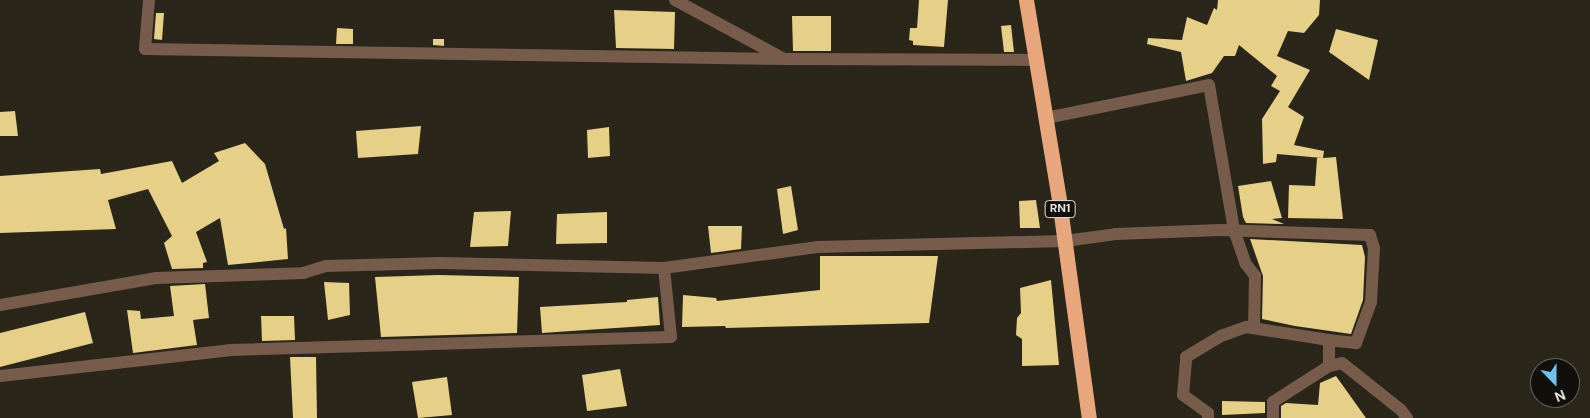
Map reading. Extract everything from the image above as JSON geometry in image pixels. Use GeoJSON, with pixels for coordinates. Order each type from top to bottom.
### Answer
{"type":"FeatureCollection","features":[{"type":"Feature","properties":{"kind":"highway","name":"RN1"},"geometry":{"type":"LineString","coordinates":[[1026,0],[1065,241],[1089,418]]}},
{"type":"Feature","properties":{"kind":"street"},"geometry":{"type":"LineString","coordinates":[[149,0],[146,49],[784,59],[1035,60]]}},
{"type":"Feature","properties":{"kind":"street"},"geometry":{"type":"LineString","coordinates":[[675,0],[784,59]]}},
{"type":"Feature","properties":{"kind":"street"},"geometry":{"type":"LineString","coordinates":[[1046,118],[1209,85],[1234,230],[1246,264],[1255,276],[1254,328]]}},
{"type":"Feature","properties":{"kind":"street"},"geometry":{"type":"LineString","coordinates":[[0,305],[156,278],[303,273],[326,266],[440,263],[664,268],[817,247],[1065,241],[1116,234],[1234,230],[1370,235],[1374,248],[1372,302],[1356,343],[1246,327],[1221,336],[1186,356],[1183,395],[1208,413],[1208,418]]}},
{"type":"Feature","properties":{"kind":"street"},"geometry":{"type":"LineString","coordinates":[[0,376],[230,350],[671,337],[664,268]]}},
{"type":"Feature","properties":{"kind":"street"},"geometry":{"type":"LineString","coordinates":[[1329,340],[1329,366]]}},
{"type":"Feature","properties":{"kind":"street"},"geometry":{"type":"LineString","coordinates":[[1273,418],[1273,402],[1329,366],[1342,363],[1401,410],[1407,418]]}},
{"type":"Feature","properties":{"kind":"building"},"geometry":{"type":"Polygon","coordinates":[[[919,0],[948,0],[944,47],[913,45],[913,41],[909,40],[910,28],[917,28],[919,0]]]}},
{"type":"Feature","properties":{"kind":"building"},"geometry":{"type":"Polygon","coordinates":[[[1218,0],[1320,0],[1319,15],[1304,33],[1288,31],[1277,56],[1310,70],[1288,107],[1304,117],[1294,145],[1324,151],[1323,158],[1336,157],[1343,219],[1288,218],[1289,185],[1315,186],[1317,158],[1322,158],[1277,154],[1276,162],[1263,164],[1262,119],[1280,91],[1271,86],[1277,76],[1239,45],[1235,56],[1224,56],[1212,73],[1186,81],[1181,52],[1147,44],[1148,38],[1182,40],[1187,17],[1207,25],[1214,8],[1217,10],[1218,0]]]}},
{"type":"Feature","properties":{"kind":"building"},"geometry":{"type":"Polygon","coordinates":[[[614,10],[675,12],[674,49],[616,48],[614,10]]]}},
{"type":"Feature","properties":{"kind":"building"},"geometry":{"type":"Polygon","coordinates":[[[156,13],[164,13],[162,40],[154,39],[156,13]]]}},
{"type":"Feature","properties":{"kind":"building"},"geometry":{"type":"Polygon","coordinates":[[[792,16],[831,16],[831,51],[793,51],[792,16]]]}},
{"type":"Feature","properties":{"kind":"building"},"geometry":{"type":"Polygon","coordinates":[[[1011,25],[1014,52],[1004,52],[1001,26],[1011,25]]]}},
{"type":"Feature","properties":{"kind":"building"},"geometry":{"type":"Polygon","coordinates":[[[337,28],[353,29],[353,44],[336,44],[337,28]]]}},
{"type":"Feature","properties":{"kind":"building"},"geometry":{"type":"Polygon","coordinates":[[[1336,29],[1378,40],[1369,80],[1329,52],[1336,29]]]}},
{"type":"Feature","properties":{"kind":"building"},"geometry":{"type":"Polygon","coordinates":[[[433,39],[444,39],[444,46],[433,45],[433,39]]]}},
{"type":"Feature","properties":{"kind":"building"},"geometry":{"type":"Polygon","coordinates":[[[15,111],[18,136],[0,136],[0,112],[15,111]]]}},
{"type":"Feature","properties":{"kind":"building"},"geometry":{"type":"Polygon","coordinates":[[[421,126],[418,154],[358,158],[356,131],[421,126]]]}},
{"type":"Feature","properties":{"kind":"building"},"geometry":{"type":"Polygon","coordinates":[[[609,127],[610,156],[588,158],[587,130],[609,127]]]}},
{"type":"Feature","properties":{"kind":"building"},"geometry":{"type":"Polygon","coordinates":[[[245,143],[265,164],[284,229],[286,228],[288,259],[228,265],[220,218],[196,232],[207,262],[203,263],[203,268],[172,269],[164,243],[172,236],[148,189],[108,200],[116,229],[0,233],[0,176],[100,169],[101,174],[172,161],[182,183],[219,161],[214,153],[245,143]]]}},
{"type":"Feature","properties":{"kind":"building"},"geometry":{"type":"Polygon","coordinates":[[[1271,181],[1282,218],[1272,219],[1284,224],[1246,223],[1243,217],[1238,186],[1271,181]]]}},
{"type":"Feature","properties":{"kind":"building"},"geometry":{"type":"Polygon","coordinates":[[[791,186],[798,230],[783,234],[777,189],[791,186]]]}},
{"type":"Feature","properties":{"kind":"building"},"geometry":{"type":"Polygon","coordinates":[[[1036,200],[1040,228],[1020,228],[1019,201],[1036,200]]]}},
{"type":"Feature","properties":{"kind":"building"},"geometry":{"type":"Polygon","coordinates":[[[511,211],[508,246],[470,247],[474,212],[511,211]]]}},
{"type":"Feature","properties":{"kind":"building"},"geometry":{"type":"Polygon","coordinates":[[[607,212],[607,243],[556,244],[557,214],[607,212]]]}},
{"type":"Feature","properties":{"kind":"building"},"geometry":{"type":"Polygon","coordinates":[[[708,226],[742,226],[741,249],[711,253],[708,226]]]}},
{"type":"Feature","properties":{"kind":"building"},"geometry":{"type":"Polygon","coordinates":[[[1250,239],[1362,245],[1365,257],[1363,300],[1351,334],[1262,319],[1263,276],[1250,239]]]}},
{"type":"Feature","properties":{"kind":"building"},"geometry":{"type":"Polygon","coordinates":[[[820,256],[938,256],[929,323],[726,328],[725,326],[682,327],[683,295],[716,298],[717,301],[820,290],[820,256]]]}},
{"type":"Feature","properties":{"kind":"building"},"geometry":{"type":"Polygon","coordinates":[[[439,275],[519,277],[517,333],[381,337],[375,277],[439,275]]]}},
{"type":"Feature","properties":{"kind":"building"},"geometry":{"type":"Polygon","coordinates":[[[1051,280],[1059,365],[1022,366],[1022,339],[1016,335],[1017,318],[1021,313],[1020,288],[1051,280]]]}},
{"type":"Feature","properties":{"kind":"building"},"geometry":{"type":"Polygon","coordinates":[[[324,282],[349,283],[350,315],[328,320],[324,282]]]}},
{"type":"Feature","properties":{"kind":"building"},"geometry":{"type":"Polygon","coordinates":[[[205,284],[209,318],[193,320],[197,345],[133,353],[127,310],[140,311],[141,319],[174,316],[170,286],[205,284]]]}},
{"type":"Feature","properties":{"kind":"building"},"geometry":{"type":"Polygon","coordinates":[[[658,297],[660,325],[542,333],[540,307],[627,302],[627,300],[658,297]]]}},
{"type":"Feature","properties":{"kind":"building"},"geometry":{"type":"Polygon","coordinates":[[[85,312],[93,343],[0,367],[0,333],[85,312]]]}},
{"type":"Feature","properties":{"kind":"building"},"geometry":{"type":"Polygon","coordinates":[[[261,316],[294,316],[295,340],[262,341],[261,316]]]}},
{"type":"Feature","properties":{"kind":"building"},"geometry":{"type":"Polygon","coordinates":[[[290,357],[316,357],[317,418],[293,418],[290,357]]]}},
{"type":"Feature","properties":{"kind":"building"},"geometry":{"type":"Polygon","coordinates":[[[620,369],[627,406],[587,411],[582,375],[620,369]]]}},
{"type":"Feature","properties":{"kind":"building"},"geometry":{"type":"Polygon","coordinates":[[[1336,376],[1366,418],[1281,418],[1281,406],[1286,403],[1318,405],[1320,383],[1336,376]]]}},
{"type":"Feature","properties":{"kind":"building"},"geometry":{"type":"Polygon","coordinates":[[[447,377],[452,415],[418,418],[412,382],[447,377]]]}},
{"type":"Feature","properties":{"kind":"building"},"geometry":{"type":"Polygon","coordinates":[[[1222,401],[1265,402],[1265,413],[1222,415],[1222,401]]]}}]}
